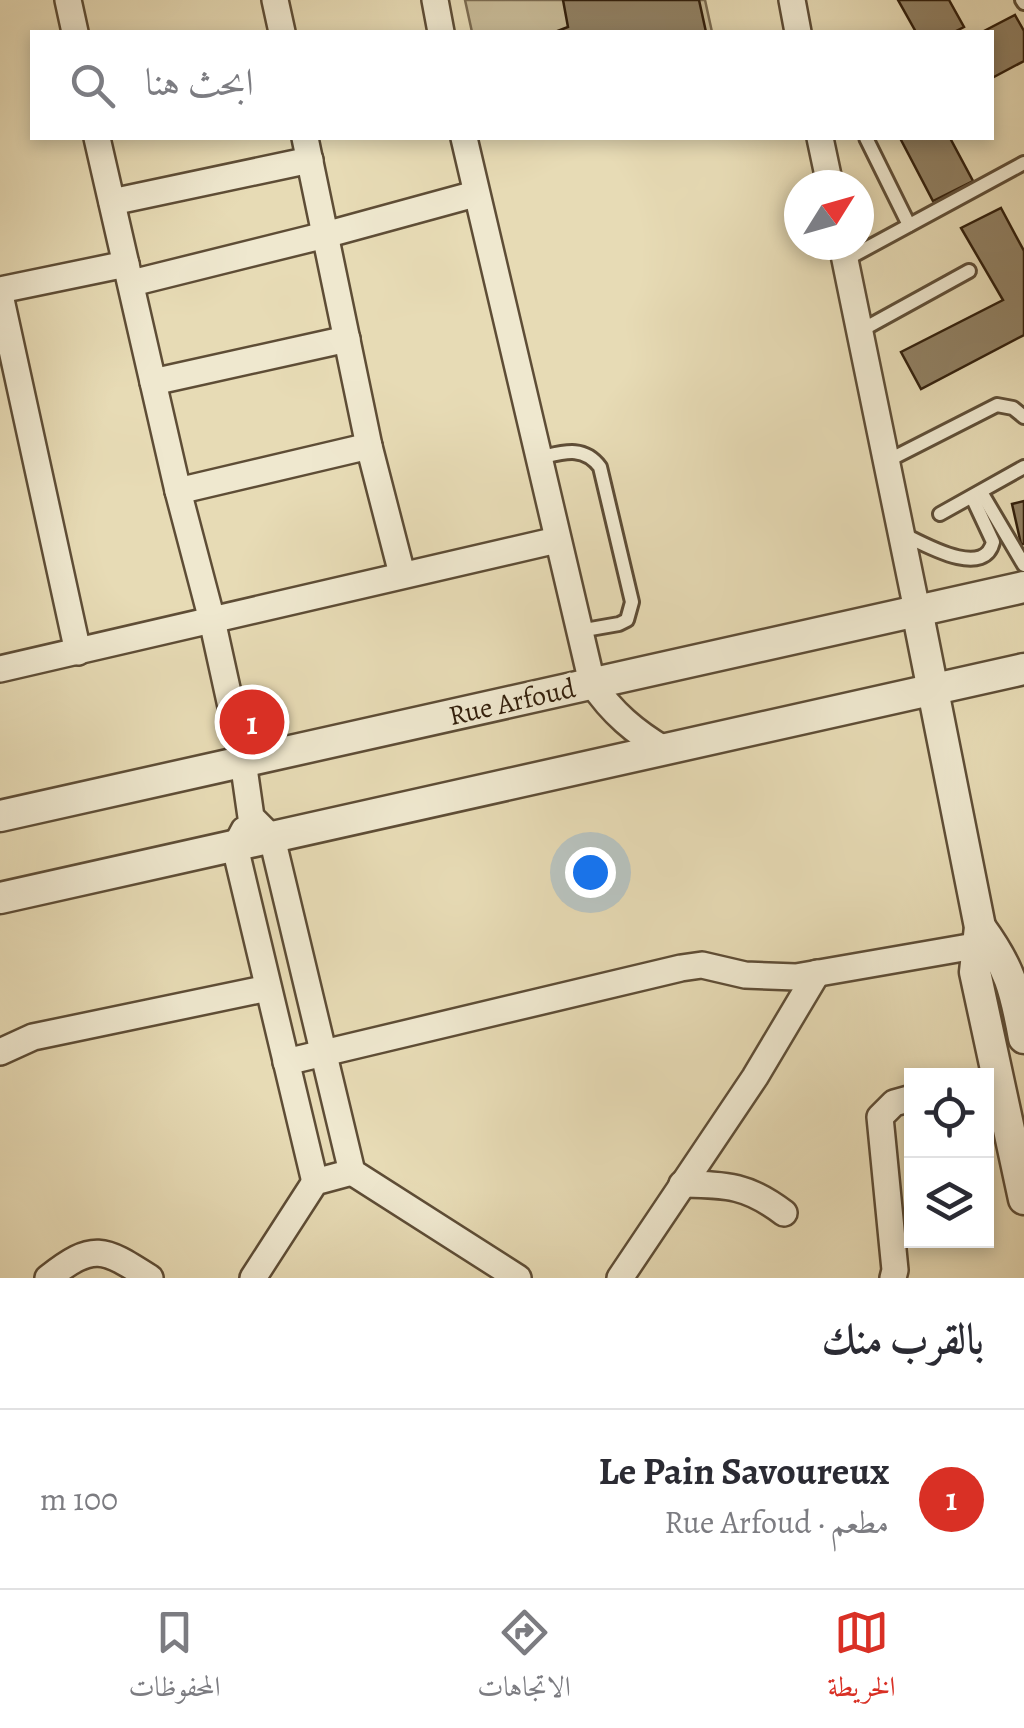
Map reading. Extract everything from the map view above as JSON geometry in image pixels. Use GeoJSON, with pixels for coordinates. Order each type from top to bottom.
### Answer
{"type":"FeatureCollection","features":[{"type":"Feature","properties":{"kind":"street"},"geometry":{"type":"LineString","coordinates":[[68,0],[74,30]]}},
{"type":"Feature","properties":{"kind":"street"},"geometry":{"type":"LineString","coordinates":[[275,0],[282,30]]}},
{"type":"Feature","properties":{"kind":"street"},"geometry":{"type":"LineString","coordinates":[[434,0],[442,30]]}},
{"type":"Feature","properties":{"kind":"street"},"geometry":{"type":"LineString","coordinates":[[792,0],[798,30]]}},
{"type":"Feature","properties":{"kind":"street"},"geometry":{"type":"LineString","coordinates":[[97,140],[243,760],[352,1172],[518,1278]]}},
{"type":"Feature","properties":{"kind":"street"},"geometry":{"type":"LineString","coordinates":[[464,140],[592,683],[626,725],[666,750]]}},
{"type":"Feature","properties":{"kind":"street"},"geometry":{"type":"LineString","coordinates":[[820,140],[827,170]]}},
{"type":"Feature","properties":{"kind":"street"},"geometry":{"type":"LineString","coordinates":[[112,202],[308,149],[369,446],[402,574]]}},
{"type":"Feature","properties":{"kind":"street"},"geometry":{"type":"LineString","coordinates":[[78,652],[0,292],[129,273],[325,236],[476,194]]}},
{"type":"Feature","properties":{"kind":"street"},"geometry":{"type":"LineString","coordinates":[[846,260],[983,939],[974,972],[990,1068]]}},
{"type":"Feature","properties":{"kind":"street"},"geometry":{"type":"LineString","coordinates":[[153,382],[347,339]]}},
{"type":"Feature","properties":{"kind":"street"},"geometry":{"type":"LineString","coordinates":[[178,491],[369,446]]}},
{"type":"Feature","properties":{"kind":"street"},"geometry":{"type":"LineString","coordinates":[[0,668],[557,540]]}},
{"type":"Feature","properties":{"kind":"street","name":"Rue Arfoud"},"geometry":{"type":"LineString","coordinates":[[0,816],[1024,587]]}},
{"type":"Feature","properties":{"kind":"street"},"geometry":{"type":"LineString","coordinates":[[0,898],[235,848],[262,828],[372,814],[1024,669]]}},
{"type":"Feature","properties":{"kind":"street"},"geometry":{"type":"LineString","coordinates":[[235,848],[315,1182]]}},
{"type":"Feature","properties":{"kind":"street"},"geometry":{"type":"LineString","coordinates":[[286,1062],[681,968],[702,965],[779,978],[983,939]]}},
{"type":"Feature","properties":{"kind":"street"},"geometry":{"type":"LineString","coordinates":[[983,939],[1020,984],[1024,1038]]}},
{"type":"Feature","properties":{"kind":"street"},"geometry":{"type":"LineString","coordinates":[[620,1278],[818,973]]}},
{"type":"Feature","properties":{"kind":"street"},"geometry":{"type":"LineString","coordinates":[[0,1052],[34,1037],[268,988]]}},
{"type":"Feature","properties":{"kind":"street"},"geometry":{"type":"LineString","coordinates":[[994,1087],[1024,1199]]}},
{"type":"Feature","properties":{"kind":"street"},"geometry":{"type":"LineString","coordinates":[[893,1278],[896,1270],[880,1117],[894,1102],[904,1100]]}},
{"type":"Feature","properties":{"kind":"street"},"geometry":{"type":"LineString","coordinates":[[252,1278],[315,1182],[352,1172]]}},
{"type":"Feature","properties":{"kind":"street"},"geometry":{"type":"LineString","coordinates":[[682,1184],[732,1185],[751,1191],[784,1213]]}},
{"type":"Feature","properties":{"kind":"street"},"geometry":{"type":"LineString","coordinates":[[48,1278],[91,1251],[113,1254],[150,1278]]}},
{"type":"Feature","properties":{"kind":"lane"},"geometry":{"type":"LineString","coordinates":[[867,140],[909,225]]}},
{"type":"Feature","properties":{"kind":"lane"},"geometry":{"type":"LineString","coordinates":[[874,240],[1024,163]]}},
{"type":"Feature","properties":{"kind":"lane"},"geometry":{"type":"LineString","coordinates":[[860,331],[969,271]]}},
{"type":"Feature","properties":{"kind":"lane"},"geometry":{"type":"LineString","coordinates":[[886,461],[997,405],[1013,408],[1024,417]]}},
{"type":"Feature","properties":{"kind":"lane"},"geometry":{"type":"LineString","coordinates":[[538,458],[582,452],[600,467],[632,602],[631,612],[619,624],[580,631]]}},
{"type":"Feature","properties":{"kind":"lane"},"geometry":{"type":"LineString","coordinates":[[940,514],[1024,467]]}},
{"type":"Feature","properties":{"kind":"lane"},"geometry":{"type":"LineString","coordinates":[[902,533],[956,559],[986,555],[993,542],[976,494]]}},
{"type":"Feature","properties":{"kind":"lane"},"geometry":{"type":"LineString","coordinates":[[976,494],[1024,565]]}},
{"type":"Feature","properties":{"kind":"shaded area"},"geometry":{"type":"Polygon","coordinates":[[[465,0],[705,0],[712,30],[472,30],[465,0]]]}},
{"type":"Feature","properties":{"kind":"building"},"geometry":{"type":"Polygon","coordinates":[[[563,0],[699,0],[706,30],[560,30],[568,27],[563,0]]]}},
{"type":"Feature","properties":{"kind":"building"},"geometry":{"type":"Polygon","coordinates":[[[898,0],[949,0],[964,27],[958,30],[915,30],[898,0]]]}},
{"type":"Feature","properties":{"kind":"building"},"geometry":{"type":"Polygon","coordinates":[[[1015,15],[1024,31],[1024,61],[994,77],[994,30],[986,30],[1015,15]]]}},
{"type":"Feature","properties":{"kind":"building"},"geometry":{"type":"Polygon","coordinates":[[[901,140],[951,140],[973,181],[933,201],[901,140]]]}},
{"type":"Feature","properties":{"kind":"building"},"geometry":{"type":"Polygon","coordinates":[[[1001,208],[1024,251],[1024,335],[921,389],[901,352],[1003,300],[961,228],[1001,208]]]}},
{"type":"Feature","properties":{"kind":"building"},"geometry":{"type":"Polygon","coordinates":[[[1024,501],[1024,544],[1021,544],[1012,504],[1024,501]]]}},
{"type":"Feature","properties":{"kind":"place","name":"Le Pain Savoureux"},"geometry":{"type":"Point","coordinates":[252,722]}}]}
